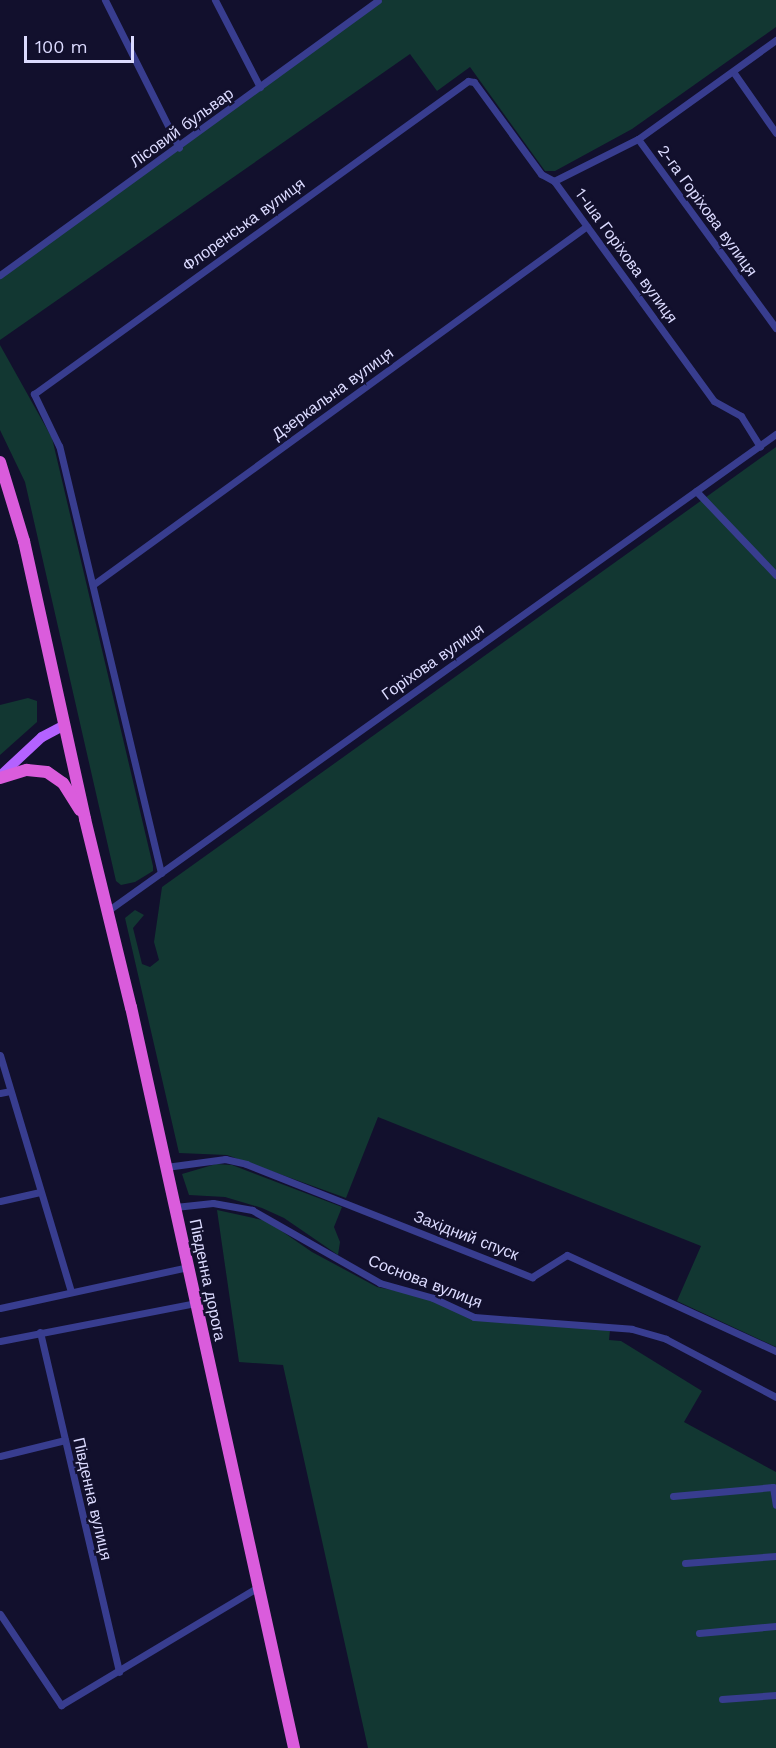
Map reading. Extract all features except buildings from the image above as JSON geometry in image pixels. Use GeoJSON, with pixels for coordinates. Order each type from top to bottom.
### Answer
{"type":"FeatureCollection","features":[{"type":"Feature","properties":{"kind":"highway","name":"Південна дорога"},"geometry":{"type":"LineString","coordinates":[[0,462],[24,541],[106,912],[175,1207],[292,1748]]}},
{"type":"Feature","properties":{"kind":"highway"},"geometry":{"type":"LineString","coordinates":[[0,777],[27,770],[47,772],[63,783],[85,819]]}},
{"type":"Feature","properties":{"kind":"main road"},"geometry":{"type":"LineString","coordinates":[[0,770],[49,732],[65,725]]}},
{"type":"Feature","properties":{"kind":"main road"},"geometry":{"type":"LineString","coordinates":[[0,777],[12,762]]}},
{"type":"Feature","properties":{"kind":"street"},"geometry":{"type":"LineString","coordinates":[[105,0],[179,147]]}},
{"type":"Feature","properties":{"kind":"street"},"geometry":{"type":"LineString","coordinates":[[215,0],[260,87]]}},
{"type":"Feature","properties":{"kind":"street","name":"Лісовий бульвар"},"geometry":{"type":"LineString","coordinates":[[0,275],[179,147],[373,2]]}},
{"type":"Feature","properties":{"kind":"street"},"geometry":{"type":"LineString","coordinates":[[554,181],[638,139],[734,73],[776,40]]}},
{"type":"Feature","properties":{"kind":"street"},"geometry":{"type":"LineString","coordinates":[[734,73],[776,133]]}},
{"type":"Feature","properties":{"kind":"street","name":"1-ша Горіхова вулиця"},"geometry":{"type":"LineString","coordinates":[[471,81],[541,174],[554,181],[714,401],[736,411],[760,446]]}},
{"type":"Feature","properties":{"kind":"street","name":"Флоренська вулиця"},"geometry":{"type":"LineString","coordinates":[[94,584],[59,446],[34,394],[471,81]]}},
{"type":"Feature","properties":{"kind":"street","name":"2-га Горіхова вулиця"},"geometry":{"type":"LineString","coordinates":[[638,139],[776,328]]}},
{"type":"Feature","properties":{"kind":"street","name":"Дзеркальна вулиця"},"geometry":{"type":"LineString","coordinates":[[94,584],[587,226]]}},
{"type":"Feature","properties":{"kind":"street","name":"Горіхова вулиця"},"geometry":{"type":"LineString","coordinates":[[106,912],[776,434]]}},
{"type":"Feature","properties":{"kind":"street"},"geometry":{"type":"LineString","coordinates":[[696,491],[776,575]]}},
{"type":"Feature","properties":{"kind":"street"},"geometry":{"type":"LineString","coordinates":[[94,584],[161,873]]}},
{"type":"Feature","properties":{"kind":"street"},"geometry":{"type":"LineString","coordinates":[[0,1055],[71,1291]]}},
{"type":"Feature","properties":{"kind":"street"},"geometry":{"type":"LineString","coordinates":[[0,1093],[10,1091]]}},
{"type":"Feature","properties":{"kind":"street","name":"Західний спуск"},"geometry":{"type":"LineString","coordinates":[[166,1167],[225,1159],[246,1164],[532,1277],[567,1255],[776,1351]]}},
{"type":"Feature","properties":{"kind":"street"},"geometry":{"type":"LineString","coordinates":[[0,1201],[40,1192]]}},
{"type":"Feature","properties":{"kind":"street","name":"Соснова вулиця"},"geometry":{"type":"LineString","coordinates":[[175,1207],[213,1203],[252,1210],[380,1283],[433,1298],[474,1317],[632,1329],[666,1339],[776,1396]]}},
{"type":"Feature","properties":{"kind":"street"},"geometry":{"type":"LineString","coordinates":[[0,1308],[188,1267]]}},
{"type":"Feature","properties":{"kind":"street"},"geometry":{"type":"LineString","coordinates":[[0,1341],[196,1304]]}},
{"type":"Feature","properties":{"kind":"street","name":"Південна вулиця"},"geometry":{"type":"LineString","coordinates":[[40,1332],[118,1672]]}},
{"type":"Feature","properties":{"kind":"street"},"geometry":{"type":"LineString","coordinates":[[0,1456],[65,1440]]}},
{"type":"Feature","properties":{"kind":"street"},"geometry":{"type":"LineString","coordinates":[[673,1496],[773,1487],[776,1505]]}},
{"type":"Feature","properties":{"kind":"street"},"geometry":{"type":"LineString","coordinates":[[685,1563],[776,1556]]}},
{"type":"Feature","properties":{"kind":"street"},"geometry":{"type":"LineString","coordinates":[[0,1614],[61,1705],[258,1587]]}},
{"type":"Feature","properties":{"kind":"street"},"geometry":{"type":"LineString","coordinates":[[699,1633],[776,1626]]}},
{"type":"Feature","properties":{"kind":"street"},"geometry":{"type":"LineString","coordinates":[[722,1699],[776,1695]]}},
{"type":"Feature","properties":{"kind":"green space"},"geometry":{"type":"Polygon","coordinates":[[[382,0],[776,0],[776,27],[632,129],[555,171],[545,171],[470,67],[437,91],[410,54],[0,340],[0,279],[382,0]]]}},
{"type":"Feature","properties":{"kind":"green space"},"geometry":{"type":"Polygon","coordinates":[[[0,345],[52,438],[153,866],[153,871],[135,882],[121,885],[116,881],[25,482],[0,430],[0,345]]]}},
{"type":"Feature","properties":{"kind":"green space"},"geometry":{"type":"Polygon","coordinates":[[[776,447],[776,1347],[677,1301],[701,1246],[378,1117],[346,1198],[227,1155],[179,1153],[125,918],[135,910],[144,915],[133,928],[142,964],[150,967],[159,960],[154,942],[162,887],[776,447]]]}},
{"type":"Feature","properties":{"kind":"green space"},"geometry":{"type":"Polygon","coordinates":[[[28,698],[37,701],[37,722],[0,755],[0,705],[28,698]]]}},
{"type":"Feature","properties":{"kind":"green space"},"geometry":{"type":"Polygon","coordinates":[[[216,1164],[232,1165],[342,1207],[334,1227],[340,1242],[338,1255],[284,1218],[262,1208],[225,1197],[189,1195],[182,1174],[216,1164]]]}},
{"type":"Feature","properties":{"kind":"green space"},"geometry":{"type":"Polygon","coordinates":[[[217,1210],[267,1221],[312,1252],[377,1287],[427,1297],[472,1318],[610,1330],[609,1340],[621,1341],[702,1391],[684,1422],[776,1472],[776,1748],[368,1748],[283,1365],[239,1362],[217,1210]]]}}]}
